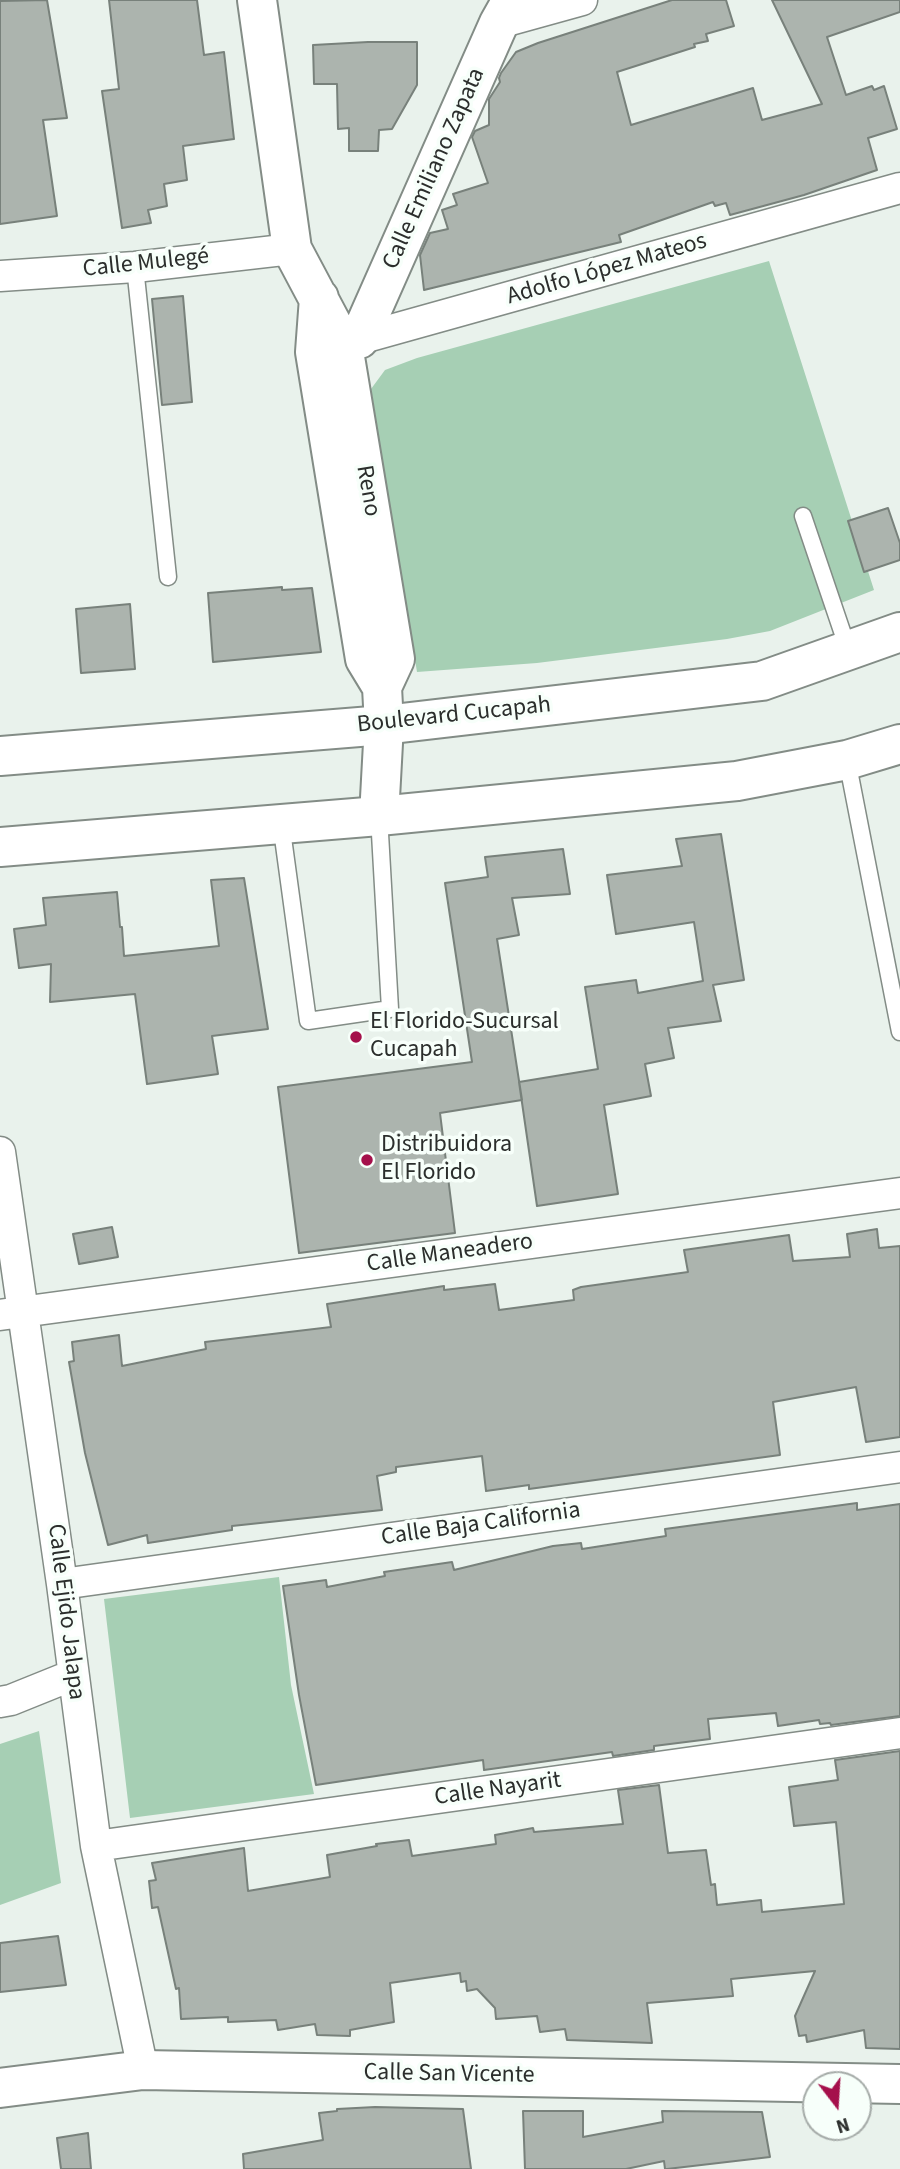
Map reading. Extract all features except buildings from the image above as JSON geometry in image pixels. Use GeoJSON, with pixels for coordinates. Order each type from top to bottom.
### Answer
{"type":"FeatureCollection","features":[{"type":"Feature","properties":{"kind":"street","name":"Reno"},"geometry":{"type":"LineString","coordinates":[[257,0],[292,249],[319,296],[339,345],[365,659],[382,687],[384,725],[379,816]]}},
{"type":"Feature","properties":{"kind":"street"},"geometry":{"type":"LineString","coordinates":[[505,12],[582,0]]}},
{"type":"Feature","properties":{"kind":"street","name":"Calle Emiliano Zapata"},"geometry":{"type":"LineString","coordinates":[[339,345],[505,12]]}},
{"type":"Feature","properties":{"kind":"street","name":"Adolfo López Mateos"},"geometry":{"type":"LineString","coordinates":[[339,345],[900,188]]}},
{"type":"Feature","properties":{"kind":"street","name":"Calle Mulegé"},"geometry":{"type":"LineString","coordinates":[[0,276],[135,267],[292,249]]}},
{"type":"Feature","properties":{"kind":"street","name":"Boulevard Cucapah"},"geometry":{"type":"LineString","coordinates":[[0,756],[384,725],[762,681],[900,632]]}},
{"type":"Feature","properties":{"kind":"street"},"geometry":{"type":"LineString","coordinates":[[0,847],[379,816],[737,781],[847,760],[900,744]]}},
{"type":"Feature","properties":{"kind":"street","name":"Calle Ejido Jalapa"},"geometry":{"type":"LineString","coordinates":[[0,1152],[12,1313],[62,1584],[96,1846],[143,2070]]}},
{"type":"Feature","properties":{"kind":"street","name":"Calle Maneadero"},"geometry":{"type":"LineString","coordinates":[[12,1313],[900,1193]]}},
{"type":"Feature","properties":{"kind":"street","name":"Calle Baja California"},"geometry":{"type":"LineString","coordinates":[[62,1584],[900,1466]]}},
{"type":"Feature","properties":{"kind":"street"},"geometry":{"type":"LineString","coordinates":[[0,1702],[73,1675]]}},
{"type":"Feature","properties":{"kind":"street","name":"Calle Nayarit"},"geometry":{"type":"LineString","coordinates":[[96,1846],[900,1734]]}},
{"type":"Feature","properties":{"kind":"street","name":"Calle San Vicente"},"geometry":{"type":"LineString","coordinates":[[0,2088],[143,2070],[900,2084]]}},
{"type":"Feature","properties":{"kind":"lane"},"geometry":{"type":"LineString","coordinates":[[135,267],[168,577]]}},
{"type":"Feature","properties":{"kind":"lane"},"geometry":{"type":"LineString","coordinates":[[803,516],[848,649]]}},
{"type":"Feature","properties":{"kind":"lane"},"geometry":{"type":"LineString","coordinates":[[847,760],[900,1032]]}},
{"type":"Feature","properties":{"kind":"lane"},"geometry":{"type":"LineString","coordinates":[[281,823],[308,1021],[390,1009],[379,816]]}},
{"type":"Feature","properties":{"kind":"green space"},"geometry":{"type":"Polygon","coordinates":[[[769,261],[874,590],[770,631],[727,639],[537,663],[417,672],[371,389],[385,370],[417,358],[769,261]]]}},
{"type":"Feature","properties":{"kind":"green space"},"geometry":{"type":"Polygon","coordinates":[[[279,1577],[291,1685],[314,1794],[130,1818],[104,1599],[279,1577]]]}},
{"type":"Feature","properties":{"kind":"green space"},"geometry":{"type":"Polygon","coordinates":[[[39,1731],[61,1883],[0,1905],[0,1744],[39,1731]]]}},
{"type":"Feature","properties":{"kind":"place","name":"El Florido-Sucursal Cucapah"},"geometry":{"type":"Point","coordinates":[356,1037]}},
{"type":"Feature","properties":{"kind":"place","name":"Distribuidora El Florido"},"geometry":{"type":"Point","coordinates":[367,1160]}}]}
